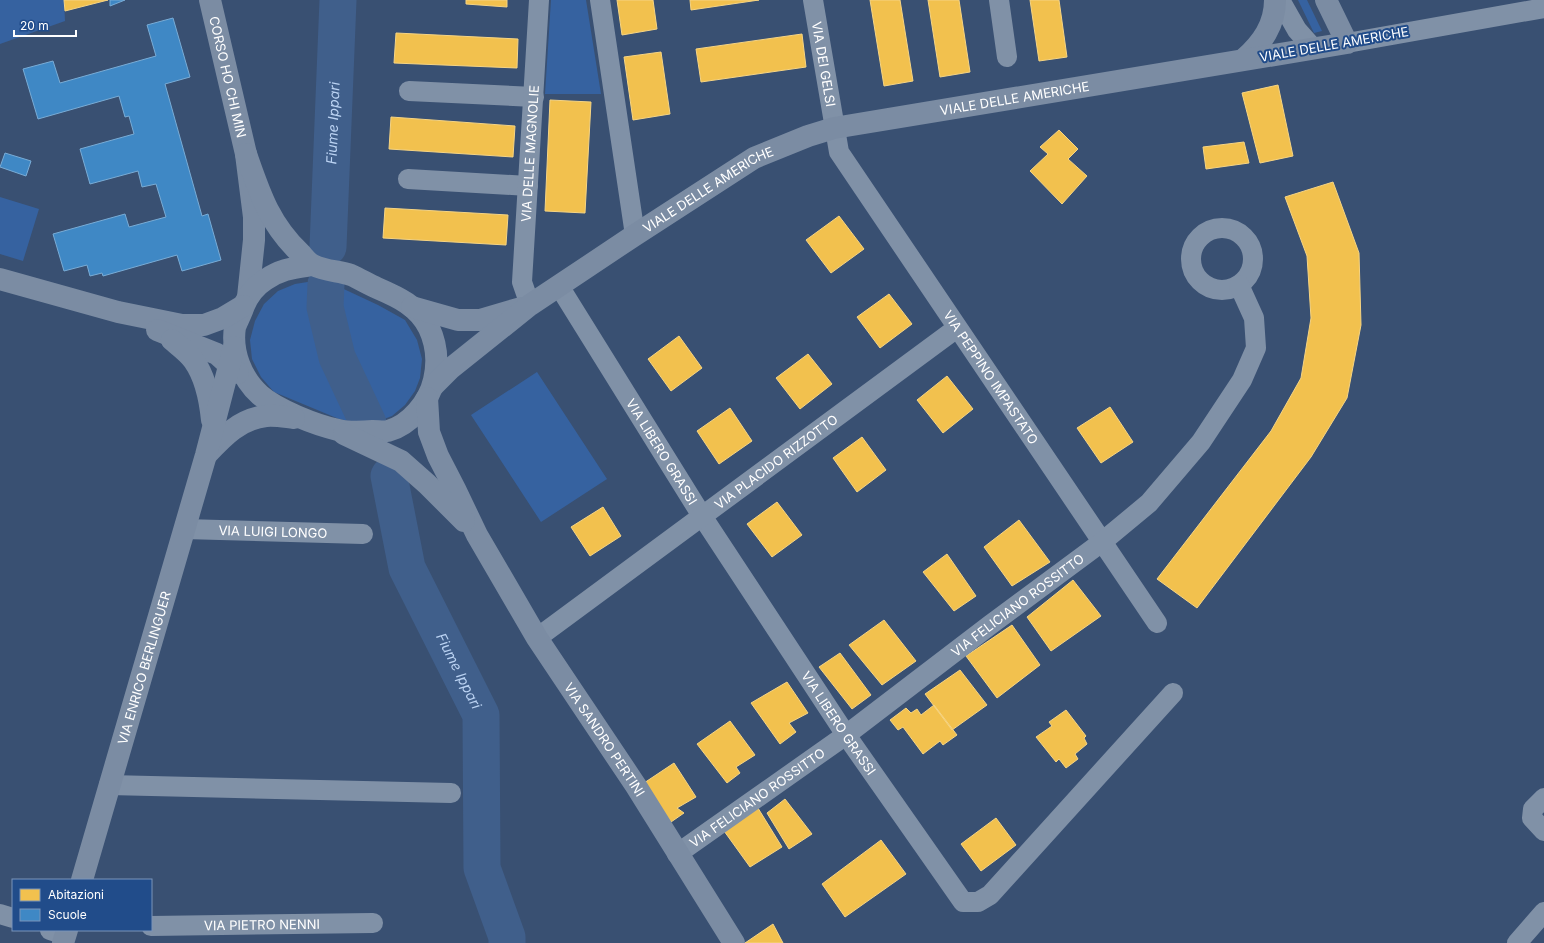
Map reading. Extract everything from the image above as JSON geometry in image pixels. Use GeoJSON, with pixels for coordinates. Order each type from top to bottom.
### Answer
{"type":"FeatureCollection","features":[{"type":"Feature","properties":{"kind":"main road","name":"CORSO HO CHI MIN"},"geometry":{"type":"LineString","coordinates":[[210,0],[246,154]]}},
{"type":"Feature","properties":{"kind":"main road"},"geometry":{"type":"LineString","coordinates":[[1244,59],[1266,36],[1272,21],[1275,0]]}},
{"type":"Feature","properties":{"kind":"main road"},"geometry":{"type":"LineString","coordinates":[[1326,0],[1347,43]]}},
{"type":"Feature","properties":{"kind":"main road","name":"VIALE DELLE AMERICHE"},"geometry":{"type":"LineString","coordinates":[[530,305],[754,158],[808,136],[834,128],[1347,43]]}},
{"type":"Feature","properties":{"kind":"main road"},"geometry":{"type":"LineString","coordinates":[[246,154],[261,198],[273,221],[288,242],[312,265]]}},
{"type":"Feature","properties":{"kind":"main road"},"geometry":{"type":"LineString","coordinates":[[232,354],[236,327],[245,302],[254,240],[254,217],[246,154]]}},
{"type":"Feature","properties":{"kind":"main road"},"geometry":{"type":"LineString","coordinates":[[0,278],[118,312],[182,325],[204,325],[223,318],[245,302],[264,280],[286,268],[312,265],[351,275],[402,299],[422,317],[429,328],[435,344],[437,367],[430,392],[429,432],[438,456],[477,535]]}},
{"type":"Feature","properties":{"kind":"main road"},"geometry":{"type":"LineString","coordinates":[[412,307],[458,320],[480,320],[530,305]]}},
{"type":"Feature","properties":{"kind":"main road"},"geometry":{"type":"LineString","coordinates":[[118,312],[161,332],[217,354],[232,354],[237,357],[242,372],[251,386],[271,403],[326,426],[338,430],[355,432],[388,431],[404,423],[419,409],[430,392],[450,370],[530,305]]}},
{"type":"Feature","properties":{"kind":"main road"},"geometry":{"type":"LineString","coordinates":[[161,332],[177,344],[194,360],[205,382],[211,408],[213,428]]}},
{"type":"Feature","properties":{"kind":"main road","name":"VIA ENRICO BERLINGUER"},"geometry":{"type":"LineString","coordinates":[[82,879],[206,455],[232,354]]}},
{"type":"Feature","properties":{"kind":"main road"},"geometry":{"type":"LineString","coordinates":[[206,455],[228,432],[248,421],[266,416],[304,418]]}},
{"type":"Feature","properties":{"kind":"main road"},"geometry":{"type":"LineString","coordinates":[[326,426],[401,461],[449,504],[477,535]]}},
{"type":"Feature","properties":{"kind":"main road","name":"VIA SANDRO PERTINI"},"geometry":{"type":"LineString","coordinates":[[477,535],[537,638],[636,786],[677,854],[734,943]]}},
{"type":"Feature","properties":{"kind":"street","name":"VIA DELLE MAGNOLIE"},"geometry":{"type":"LineString","coordinates":[[530,305],[522,282],[539,0]]}},
{"type":"Feature","properties":{"kind":"street"},"geometry":{"type":"LineString","coordinates":[[600,0],[635,235]]}},
{"type":"Feature","properties":{"kind":"street","name":"VIA DEI GELSI"},"geometry":{"type":"LineString","coordinates":[[813,0],[834,128]]}},
{"type":"Feature","properties":{"kind":"street"},"geometry":{"type":"LineString","coordinates":[[1000,0],[1007,57]]}},
{"type":"Feature","properties":{"kind":"street"},"geometry":{"type":"LineString","coordinates":[[1280,0],[1298,30],[1313,48]]}},
{"type":"Feature","properties":{"kind":"street","name":"VIALE DELLE AMERICHE"},"geometry":{"type":"LineString","coordinates":[[1347,43],[1544,8]]}},
{"type":"Feature","properties":{"kind":"street"},"geometry":{"type":"LineString","coordinates":[[409,91],[534,98]]}},
{"type":"Feature","properties":{"kind":"street","name":"VIA PEPPINO IMPASTATO"},"geometry":{"type":"LineString","coordinates":[[834,128],[839,152],[1157,623]]}},
{"type":"Feature","properties":{"kind":"street"},"geometry":{"type":"LineString","coordinates":[[408,179],[528,186]]}},
{"type":"Feature","properties":{"kind":"street","name":"VIA FELICIANO ROSSITTO"},"geometry":{"type":"LineString","coordinates":[[677,854],[846,735],[990,624],[1102,542],[1149,503],[1201,442],[1242,380],[1256,348],[1254,318],[1239,285]]}},
{"type":"Feature","properties":{"kind":"street","name":"VIA LIBERO GRASSI"},"geometry":{"type":"LineString","coordinates":[[559,286],[702,516],[846,735],[963,902],[978,902],[990,895],[1174,693]]}},
{"type":"Feature","properties":{"kind":"street","name":"VIA PLACIDO RIZZOTTO"},"geometry":{"type":"LineString","coordinates":[[537,638],[957,328]]}},
{"type":"Feature","properties":{"kind":"street","name":"VIA LUIGI LONGO"},"geometry":{"type":"LineString","coordinates":[[184,529],[363,534]]}},
{"type":"Feature","properties":{"kind":"street"},"geometry":{"type":"LineString","coordinates":[[109,785],[451,793]]}},
{"type":"Feature","properties":{"kind":"street"},"geometry":{"type":"LineString","coordinates":[[1544,798],[1533,809],[1532,818],[1544,831]]}},
{"type":"Feature","properties":{"kind":"street"},"geometry":{"type":"LineString","coordinates":[[1517,943],[1544,912]]}},
{"type":"Feature","properties":{"kind":"street"},"geometry":{"type":"LineString","coordinates":[[0,914],[12,918]]}},
{"type":"Feature","properties":{"kind":"street","name":"VIA PIETRO NENNI"},"geometry":{"type":"LineString","coordinates":[[152,926],[373,923]]}},
{"type":"Feature","properties":{"kind":"shaded area"},"geometry":{"type":"Polygon","coordinates":[[[0,0],[64,0],[65,21],[0,44],[0,0]]]}},
{"type":"Feature","properties":{"kind":"shaded area"},"geometry":{"type":"Polygon","coordinates":[[[551,0],[586,0],[601,94],[545,94],[551,0]]]}},
{"type":"Feature","properties":{"kind":"shaded area"},"geometry":{"type":"Polygon","coordinates":[[[1298,0],[1307,0],[1322,31],[1314,33],[1298,0]]]}},
{"type":"Feature","properties":{"kind":"shaded area"},"geometry":{"type":"Polygon","coordinates":[[[0,197],[39,209],[23,261],[0,254],[0,197]]]}},
{"type":"Feature","properties":{"kind":"shaded area"},"geometry":{"type":"Polygon","coordinates":[[[314,281],[333,284],[378,305],[405,320],[417,340],[422,359],[420,378],[415,391],[405,405],[392,416],[376,422],[359,423],[339,419],[274,392],[261,377],[252,359],[250,340],[255,321],[264,304],[278,291],[295,284],[314,281]]]}},
{"type":"Feature","properties":{"kind":"shaded area"},"geometry":{"type":"Polygon","coordinates":[[[537,372],[607,479],[541,522],[471,415],[537,372]]]}},
{"type":"Feature","properties":{"kind":"building: Abitazioni"},"geometry":{"type":"Polygon","coordinates":[[[64,0],[108,0],[65,11],[64,0]]]}},
{"type":"Feature","properties":{"kind":"building: Abitazioni"},"geometry":{"type":"Polygon","coordinates":[[[466,0],[507,0],[507,7],[466,4],[466,0]]]}},
{"type":"Feature","properties":{"kind":"building: Abitazioni"},"geometry":{"type":"Polygon","coordinates":[[[617,0],[653,0],[657,29],[622,35],[617,0]]]}},
{"type":"Feature","properties":{"kind":"building: Abitazioni"},"geometry":{"type":"Polygon","coordinates":[[[690,0],[759,0],[691,10],[690,0]]]}},
{"type":"Feature","properties":{"kind":"building: Abitazioni"},"geometry":{"type":"Polygon","coordinates":[[[870,0],[900,0],[913,81],[884,86],[870,0]]]}},
{"type":"Feature","properties":{"kind":"building: Abitazioni"},"geometry":{"type":"Polygon","coordinates":[[[928,0],[959,0],[970,72],[940,77],[928,0]]]}},
{"type":"Feature","properties":{"kind":"building: Abitazioni"},"geometry":{"type":"Polygon","coordinates":[[[1030,0],[1059,0],[1067,57],[1039,61],[1030,0]]]}},
{"type":"Feature","properties":{"kind":"building: Abitazioni"},"geometry":{"type":"Polygon","coordinates":[[[396,33],[518,39],[517,68],[394,63],[396,33]]]}},
{"type":"Feature","properties":{"kind":"building: Abitazioni"},"geometry":{"type":"Polygon","coordinates":[[[802,34],[806,67],[701,82],[696,49],[802,34]]]}},
{"type":"Feature","properties":{"kind":"building: Abitazioni"},"geometry":{"type":"Polygon","coordinates":[[[661,52],[670,114],[633,120],[624,57],[661,52]]]}},
{"type":"Feature","properties":{"kind":"building: Abitazioni"},"geometry":{"type":"Polygon","coordinates":[[[1278,85],[1293,156],[1260,163],[1242,93],[1278,85]]]}},
{"type":"Feature","properties":{"kind":"building: Abitazioni"},"geometry":{"type":"Polygon","coordinates":[[[550,100],[591,102],[585,213],[545,211],[550,100]]]}},
{"type":"Feature","properties":{"kind":"building: Abitazioni"},"geometry":{"type":"Polygon","coordinates":[[[391,117],[515,126],[513,157],[389,149],[391,117]]]}},
{"type":"Feature","properties":{"kind":"building: Abitazioni"},"geometry":{"type":"Polygon","coordinates":[[[1059,130],[1078,149],[1068,159],[1087,176],[1062,204],[1030,171],[1048,154],[1040,147],[1059,130]]]}},
{"type":"Feature","properties":{"kind":"building: Abitazioni"},"geometry":{"type":"Polygon","coordinates":[[[1244,142],[1249,163],[1206,169],[1203,147],[1244,142]]]}},
{"type":"Feature","properties":{"kind":"building: Abitazioni"},"geometry":{"type":"Polygon","coordinates":[[[1333,182],[1359,253],[1361,325],[1347,398],[1311,457],[1197,608],[1157,579],[1271,431],[1301,378],[1311,318],[1307,256],[1285,197],[1333,182]]]}},
{"type":"Feature","properties":{"kind":"building: Abitazioni"},"geometry":{"type":"Polygon","coordinates":[[[385,208],[508,215],[506,245],[383,238],[385,208]]]}},
{"type":"Feature","properties":{"kind":"building: Abitazioni"},"geometry":{"type":"Polygon","coordinates":[[[839,216],[864,249],[831,273],[806,240],[839,216]]]}},
{"type":"Feature","properties":{"kind":"building: Abitazioni"},"geometry":{"type":"Polygon","coordinates":[[[889,294],[912,324],[880,348],[857,317],[889,294]]]}},
{"type":"Feature","properties":{"kind":"building: Abitazioni"},"geometry":{"type":"Polygon","coordinates":[[[679,336],[702,368],[671,391],[648,359],[679,336]]]}},
{"type":"Feature","properties":{"kind":"building: Abitazioni"},"geometry":{"type":"Polygon","coordinates":[[[808,354],[832,384],[800,409],[776,378],[808,354]]]}},
{"type":"Feature","properties":{"kind":"building: Abitazioni"},"geometry":{"type":"Polygon","coordinates":[[[947,376],[973,409],[943,433],[917,400],[947,376]]]}},
{"type":"Feature","properties":{"kind":"building: Abitazioni"},"geometry":{"type":"Polygon","coordinates":[[[1110,407],[1133,442],[1101,463],[1077,428],[1110,407]]]}},
{"type":"Feature","properties":{"kind":"building: Abitazioni"},"geometry":{"type":"Polygon","coordinates":[[[730,408],[752,441],[719,464],[697,431],[730,408]]]}},
{"type":"Feature","properties":{"kind":"building: Abitazioni"},"geometry":{"type":"Polygon","coordinates":[[[862,437],[886,470],[857,492],[833,458],[862,437]]]}},
{"type":"Feature","properties":{"kind":"building: Abitazioni"},"geometry":{"type":"Polygon","coordinates":[[[777,502],[802,535],[772,557],[747,524],[777,502]]]}},
{"type":"Feature","properties":{"kind":"building: Abitazioni"},"geometry":{"type":"Polygon","coordinates":[[[603,507],[621,536],[590,556],[571,527],[603,507]]]}},
{"type":"Feature","properties":{"kind":"building: Abitazioni"},"geometry":{"type":"Polygon","coordinates":[[[1019,520],[1050,562],[1012,586],[984,547],[1019,520]]]}},
{"type":"Feature","properties":{"kind":"building: Abitazioni"},"geometry":{"type":"Polygon","coordinates":[[[947,554],[976,596],[954,611],[923,572],[947,554]]]}},
{"type":"Feature","properties":{"kind":"building: Abitazioni"},"geometry":{"type":"Polygon","coordinates":[[[1073,580],[1101,616],[1051,651],[1027,617],[1073,580]]]}},
{"type":"Feature","properties":{"kind":"building: Abitazioni"},"geometry":{"type":"Polygon","coordinates":[[[884,620],[916,661],[882,685],[849,645],[884,620]]]}},
{"type":"Feature","properties":{"kind":"building: Abitazioni"},"geometry":{"type":"Polygon","coordinates":[[[1012,625],[1040,665],[997,698],[966,656],[1012,625]]]}},
{"type":"Feature","properties":{"kind":"building: Abitazioni"},"geometry":{"type":"Polygon","coordinates":[[[840,653],[871,695],[852,709],[819,667],[840,653]]]}},
{"type":"Feature","properties":{"kind":"building: Abitazioni"},"geometry":{"type":"Polygon","coordinates":[[[960,670],[987,705],[952,730],[925,694],[960,670]]]}},
{"type":"Feature","properties":{"kind":"building: Abitazioni"},"geometry":{"type":"Polygon","coordinates":[[[787,682],[808,713],[789,723],[796,732],[780,744],[751,703],[787,682]]]}},
{"type":"Feature","properties":{"kind":"building: Abitazioni"},"geometry":{"type":"Polygon","coordinates":[[[934,705],[957,735],[943,745],[940,741],[923,754],[903,727],[898,730],[890,720],[906,708],[911,713],[917,709],[921,715],[934,705]]]}},
{"type":"Feature","properties":{"kind":"building: Abitazioni"},"geometry":{"type":"Polygon","coordinates":[[[1066,710],[1086,736],[1084,738],[1087,744],[1075,754],[1078,759],[1066,768],[1059,759],[1056,762],[1036,737],[1052,726],[1049,722],[1066,710]]]}},
{"type":"Feature","properties":{"kind":"building: Abitazioni"},"geometry":{"type":"Polygon","coordinates":[[[730,721],[755,755],[736,767],[740,773],[727,783],[697,744],[730,721]]]}},
{"type":"Feature","properties":{"kind":"building: Abitazioni"},"geometry":{"type":"Polygon","coordinates":[[[674,763],[696,797],[677,808],[684,813],[671,822],[644,783],[674,763]]]}},
{"type":"Feature","properties":{"kind":"building: Abitazioni"},"geometry":{"type":"Polygon","coordinates":[[[785,799],[812,834],[789,849],[767,813],[785,799]]]}},
{"type":"Feature","properties":{"kind":"building: Abitazioni"},"geometry":{"type":"Polygon","coordinates":[[[753,800],[782,847],[750,867],[719,824],[753,800]]]}},
{"type":"Feature","properties":{"kind":"building: Abitazioni"},"geometry":{"type":"Polygon","coordinates":[[[996,818],[1016,845],[981,871],[961,844],[996,818]]]}},
{"type":"Feature","properties":{"kind":"building: Abitazioni"},"geometry":{"type":"Polygon","coordinates":[[[881,840],[906,874],[845,917],[822,884],[881,840]]]}},
{"type":"Feature","properties":{"kind":"building: Abitazioni"},"geometry":{"type":"Polygon","coordinates":[[[773,924],[783,943],[745,943],[773,924]]]}},
{"type":"Feature","properties":{"kind":"building: Scuole"},"geometry":{"type":"Polygon","coordinates":[[[110,0],[125,0],[110,6],[110,0]]]}},
{"type":"Feature","properties":{"kind":"building: Scuole"},"geometry":{"type":"Polygon","coordinates":[[[173,18],[190,77],[165,84],[202,216],[208,214],[221,260],[182,271],[177,255],[103,276],[102,273],[90,276],[87,265],[64,271],[53,234],[125,214],[129,227],[166,217],[156,184],[142,187],[138,171],[90,184],[80,149],[134,134],[129,116],[125,117],[119,96],[38,119],[23,69],[53,61],[60,83],[156,56],[147,25],[173,18]]]}},
{"type":"Feature","properties":{"kind":"building: Scuole"},"geometry":{"type":"Polygon","coordinates":[[[5,153],[31,161],[26,176],[0,167],[5,153]]]}},
{"type":"Feature","properties":{"kind":"waterway","name":"Fiume Ippari"},"geometry":{"type":"LineString","coordinates":[[328,247],[338,0]]}},
{"type":"Feature","properties":{"kind":"waterway","name":"Fiume Ippari"},"geometry":{"type":"LineString","coordinates":[[326,284],[325,307],[337,357],[368,423]]}},
{"type":"Feature","properties":{"kind":"waterway","name":"Fiume Ippari"},"geometry":{"type":"LineString","coordinates":[[389,476],[407,568],[481,715],[482,868],[507,937],[507,943]]}}]}
